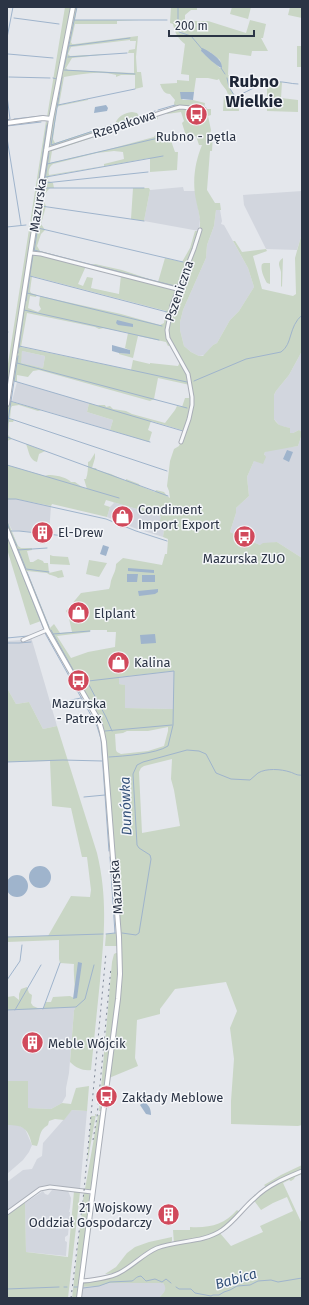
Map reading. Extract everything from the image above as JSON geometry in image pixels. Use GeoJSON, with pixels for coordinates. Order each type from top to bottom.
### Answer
{"type":"FeatureCollection","features":[{"type":"Feature","properties":{"kind":"main road","name":"Mazurska"},"geometry":{"type":"LineString","coordinates":[[7,404],[51,119],[73,7]]}},
{"type":"Feature","properties":{"kind":"main road"},"geometry":{"type":"LineString","coordinates":[[7,123],[43,118],[51,119]]}},
{"type":"Feature","properties":{"kind":"main road","name":"Mazurska"},"geometry":{"type":"LineString","coordinates":[[7,530],[47,630],[92,709],[101,727],[104,742],[118,923],[120,974],[79,1298]]}},
{"type":"Feature","properties":{"kind":"street","name":"Rzepakowa"},"geometry":{"type":"LineString","coordinates":[[46,150],[176,108],[204,109]]}},
{"type":"Feature","properties":{"kind":"street","name":"Pszeniczna"},"geometry":{"type":"LineString","coordinates":[[181,442],[192,405],[188,374],[166,333],[177,289],[190,260],[200,230]]}},
{"type":"Feature","properties":{"kind":"street"},"geometry":{"type":"LineString","coordinates":[[31,253],[41,254],[177,289]]}},
{"type":"Feature","properties":{"kind":"street"},"geometry":{"type":"LineString","coordinates":[[23,640],[47,630]]}},
{"type":"Feature","properties":{"kind":"street"},"geometry":{"type":"LineString","coordinates":[[81,1281],[115,1275],[124,1271],[148,1252],[158,1247],[204,1238],[215,1234],[232,1222],[253,1199],[267,1188],[302,1170]]}},
{"type":"Feature","properties":{"kind":"street"},"geometry":{"type":"LineString","coordinates":[[7,1212],[44,1187],[92,1192]]}},
{"type":"Feature","properties":{"kind":"shaded area"},"geometry":{"type":"Polygon","coordinates":[[[183,187],[184,191],[195,191],[200,219],[199,231],[144,221],[150,190],[183,187]]]}},
{"type":"Feature","properties":{"kind":"shaded area"},"geometry":{"type":"Polygon","coordinates":[[[302,191],[302,233],[297,250],[266,249],[244,205],[243,195],[302,191]]]}},
{"type":"Feature","properties":{"kind":"shaded area"},"geometry":{"type":"Polygon","coordinates":[[[216,210],[220,210],[222,221],[221,224],[224,225],[248,268],[254,287],[239,311],[230,320],[217,343],[213,345],[205,355],[199,356],[184,346],[180,330],[180,322],[183,310],[206,258],[207,245],[214,226],[216,210]]]}},
{"type":"Feature","properties":{"kind":"shaded area"},"geometry":{"type":"Polygon","coordinates":[[[22,351],[45,356],[43,368],[20,363],[22,351]]]}},
{"type":"Feature","properties":{"kind":"shaded area"},"geometry":{"type":"Polygon","coordinates":[[[302,351],[302,432],[299,430],[290,433],[290,428],[280,426],[274,419],[274,395],[289,375],[302,351]]]}},
{"type":"Feature","properties":{"kind":"shaded area"},"geometry":{"type":"Polygon","coordinates":[[[17,382],[89,403],[87,412],[113,420],[110,430],[12,401],[17,382]]]}},
{"type":"Feature","properties":{"kind":"shaded area"},"geometry":{"type":"Polygon","coordinates":[[[302,434],[302,558],[277,542],[260,545],[230,532],[236,513],[236,508],[249,496],[247,477],[254,461],[265,456],[264,453],[268,450],[298,446],[302,434]]]}},
{"type":"Feature","properties":{"kind":"shaded area"},"geometry":{"type":"Polygon","coordinates":[[[10,499],[51,506],[49,534],[12,530],[8,522],[7,515],[7,500],[10,499]]]}},
{"type":"Feature","properties":{"kind":"shaded area"},"geometry":{"type":"Polygon","coordinates":[[[113,502],[161,516],[165,523],[163,537],[137,529],[107,517],[110,507],[114,503],[113,502]]]}},
{"type":"Feature","properties":{"kind":"shaded area"},"geometry":{"type":"Polygon","coordinates":[[[31,637],[57,726],[43,729],[29,702],[16,704],[7,688],[7,641],[23,640],[31,637]]]}},
{"type":"Feature","properties":{"kind":"shaded area"},"geometry":{"type":"Polygon","coordinates":[[[174,671],[173,709],[125,708],[124,685],[119,684],[118,677],[174,671]]]}},
{"type":"Feature","properties":{"kind":"shaded area"},"geometry":{"type":"Polygon","coordinates":[[[76,1007],[74,1010],[66,1096],[62,1103],[51,1109],[28,1108],[28,1082],[7,1081],[7,1010],[76,1007]]]}},
{"type":"Feature","properties":{"kind":"shaded area"},"geometry":{"type":"Polygon","coordinates":[[[72,1110],[87,1111],[80,1189],[49,1185],[42,1186],[7,1211],[7,1182],[23,1170],[32,1169],[37,1159],[42,1156],[43,1143],[72,1110]]]}},
{"type":"Feature","properties":{"kind":"shaded area"},"geometry":{"type":"Polygon","coordinates":[[[7,1125],[18,1125],[25,1129],[32,1145],[23,1160],[7,1174],[7,1125]]]}},
{"type":"Feature","properties":{"kind":"shaded area"},"geometry":{"type":"Polygon","coordinates":[[[52,1190],[68,1191],[71,1198],[68,1235],[65,1237],[65,1241],[67,1242],[66,1256],[26,1252],[25,1203],[43,1191],[48,1195],[52,1190]]]}},
{"type":"Feature","properties":{"kind":"shaded area"},"geometry":{"type":"Polygon","coordinates":[[[129,1282],[163,1283],[166,1290],[159,1298],[80,1298],[81,1287],[129,1282]]]}},
{"type":"Feature","properties":{"kind":"green space"},"geometry":{"type":"Polygon","coordinates":[[[65,7],[72,7],[50,115],[47,117],[65,7]]]}},
{"type":"Feature","properties":{"kind":"green space"},"geometry":{"type":"Polygon","coordinates":[[[75,7],[77,7],[75,20],[139,20],[117,21],[117,24],[75,24],[71,42],[72,44],[138,36],[136,57],[137,72],[141,72],[143,87],[135,89],[135,75],[121,75],[116,77],[116,75],[97,73],[64,77],[59,105],[88,100],[59,106],[57,108],[53,139],[55,143],[114,124],[113,127],[157,114],[158,119],[154,120],[153,118],[52,151],[50,163],[106,150],[154,137],[156,134],[162,133],[164,136],[169,135],[175,152],[178,152],[177,170],[150,172],[150,158],[49,176],[47,180],[53,183],[54,188],[50,188],[44,197],[46,206],[41,224],[45,230],[41,234],[37,246],[40,251],[91,265],[95,264],[122,270],[158,282],[165,258],[182,262],[190,248],[195,231],[199,231],[200,223],[194,179],[196,165],[202,145],[199,145],[196,136],[187,139],[182,123],[184,121],[181,112],[167,114],[166,110],[175,108],[175,100],[170,94],[164,91],[160,84],[177,83],[177,80],[189,81],[189,75],[181,74],[185,44],[177,36],[173,24],[170,23],[171,7],[197,7],[197,10],[191,10],[185,15],[185,21],[208,21],[246,33],[250,20],[266,24],[263,38],[261,38],[268,51],[252,51],[251,56],[229,53],[228,75],[236,76],[237,78],[231,85],[228,85],[234,95],[238,96],[239,111],[223,111],[224,95],[228,95],[219,79],[196,78],[194,92],[190,92],[182,100],[193,100],[205,103],[204,109],[211,109],[211,115],[208,116],[211,130],[210,135],[213,136],[212,151],[210,151],[207,190],[215,203],[220,203],[221,210],[216,210],[214,226],[207,245],[206,258],[183,310],[180,330],[184,346],[191,352],[199,356],[203,356],[213,345],[217,343],[230,320],[239,311],[254,287],[248,268],[233,241],[235,241],[242,252],[266,249],[267,251],[253,256],[262,289],[293,296],[296,294],[295,258],[302,233],[302,351],[289,375],[274,395],[274,419],[282,426],[290,428],[290,433],[299,430],[302,434],[298,446],[265,452],[264,454],[266,457],[263,464],[254,461],[247,477],[249,496],[236,508],[236,513],[230,532],[260,545],[263,543],[277,542],[302,558],[302,1125],[298,1126],[231,1124],[234,1059],[230,1028],[237,1011],[226,982],[175,989],[160,1009],[160,1014],[137,1020],[135,1058],[138,1066],[109,1078],[121,988],[120,933],[112,816],[104,731],[101,722],[47,627],[7,527],[7,515],[8,522],[18,546],[21,548],[32,548],[32,550],[27,551],[30,562],[38,559],[44,563],[48,563],[49,573],[62,570],[64,577],[58,578],[47,573],[27,571],[50,628],[54,624],[60,633],[72,632],[66,611],[81,593],[109,589],[116,564],[123,558],[162,565],[165,554],[167,554],[168,539],[163,537],[165,523],[160,521],[161,516],[106,500],[104,505],[110,507],[107,517],[52,504],[51,506],[16,499],[7,500],[7,465],[45,476],[59,476],[71,482],[75,482],[87,489],[84,479],[87,477],[88,462],[95,453],[92,468],[96,468],[97,470],[111,474],[126,481],[126,479],[155,492],[156,490],[164,492],[170,498],[167,486],[170,461],[174,449],[179,446],[185,431],[151,421],[148,430],[152,432],[149,442],[110,430],[113,420],[87,412],[89,403],[98,406],[105,405],[106,407],[110,406],[113,409],[126,411],[165,423],[177,406],[182,407],[185,398],[189,398],[190,385],[158,378],[154,399],[150,401],[39,370],[33,371],[28,377],[17,375],[17,382],[12,380],[53,120],[75,7]],[[130,40],[71,47],[68,54],[70,56],[109,54],[72,58],[66,68],[68,70],[134,73],[134,53],[128,53],[129,50],[135,49],[136,41],[130,40]],[[201,51],[220,68],[222,68],[220,60],[210,52],[201,51]],[[114,151],[97,153],[53,164],[49,169],[49,175],[104,166],[104,164],[124,159],[123,152],[114,151]],[[86,266],[78,284],[83,286],[87,277],[93,278],[91,288],[119,294],[121,275],[86,266]],[[32,276],[31,293],[37,295],[36,297],[30,296],[28,308],[38,312],[41,309],[39,305],[40,296],[121,314],[160,325],[164,323],[166,311],[32,276]],[[27,313],[21,347],[131,370],[133,360],[150,364],[178,366],[180,362],[171,345],[168,346],[166,342],[138,336],[133,358],[119,354],[130,354],[130,350],[125,348],[128,333],[104,328],[99,329],[27,313]],[[22,351],[21,363],[43,368],[45,356],[22,351]],[[90,630],[90,632],[57,636],[71,658],[88,652],[115,647],[116,632],[107,632],[107,630],[90,630]],[[174,671],[119,677],[119,684],[125,685],[125,708],[173,709],[174,671]],[[168,727],[148,731],[127,731],[115,734],[117,752],[121,754],[148,751],[164,746],[168,727]],[[172,759],[144,766],[139,772],[142,833],[180,826],[171,779],[172,759]]]}},
{"type":"Feature","properties":{"kind":"green space"},"geometry":{"type":"Polygon","coordinates":[[[232,7],[251,7],[248,19],[230,14],[232,7]]]}},
{"type":"Feature","properties":{"kind":"green space"},"geometry":{"type":"Polygon","coordinates":[[[290,7],[302,7],[302,18],[288,15],[290,7]]]}},
{"type":"Feature","properties":{"kind":"green space"},"geometry":{"type":"Polygon","coordinates":[[[297,46],[302,46],[302,67],[297,67],[297,46]]]}},
{"type":"Feature","properties":{"kind":"green space"},"geometry":{"type":"Polygon","coordinates":[[[277,81],[282,82],[281,98],[298,100],[298,112],[267,111],[267,84],[277,81]]]}},
{"type":"Feature","properties":{"kind":"green space"},"geometry":{"type":"Polygon","coordinates":[[[132,112],[137,113],[139,116],[115,124],[122,115],[132,112]]]}},
{"type":"Feature","properties":{"kind":"green space"},"geometry":{"type":"Polygon","coordinates":[[[46,121],[49,124],[7,394],[7,370],[46,121]]]}},
{"type":"Feature","properties":{"kind":"green space"},"geometry":{"type":"Polygon","coordinates":[[[133,188],[149,188],[150,190],[144,221],[131,219],[133,188]]]}},
{"type":"Feature","properties":{"kind":"green space"},"geometry":{"type":"Polygon","coordinates":[[[283,258],[282,287],[279,263],[283,258]]]}},
{"type":"Feature","properties":{"kind":"green space"},"geometry":{"type":"Polygon","coordinates":[[[270,263],[270,284],[267,283],[263,274],[262,264],[270,263]]]}},
{"type":"Feature","properties":{"kind":"green space"},"geometry":{"type":"Polygon","coordinates":[[[9,401],[41,410],[38,411],[19,405],[12,406],[10,419],[14,420],[13,422],[9,422],[8,435],[12,439],[7,441],[7,415],[9,401]]]}},
{"type":"Feature","properties":{"kind":"green space"},"geometry":{"type":"Polygon","coordinates":[[[26,444],[45,451],[39,454],[37,462],[32,459],[26,444]]]}},
{"type":"Feature","properties":{"kind":"green space"},"geometry":{"type":"Polygon","coordinates":[[[7,533],[41,621],[30,625],[7,549],[7,533]]]}},
{"type":"Feature","properties":{"kind":"green space"},"geometry":{"type":"Polygon","coordinates":[[[50,555],[68,557],[70,565],[50,564],[50,555]]]}},
{"type":"Feature","properties":{"kind":"green space"},"geometry":{"type":"Polygon","coordinates":[[[89,560],[107,563],[99,577],[86,574],[89,560]]]}},
{"type":"Feature","properties":{"kind":"green space"},"geometry":{"type":"Polygon","coordinates":[[[7,688],[16,704],[29,702],[43,729],[57,726],[97,853],[103,886],[104,932],[91,1070],[80,1069],[70,1062],[74,1010],[76,1007],[43,1009],[46,1002],[51,1002],[53,997],[70,996],[74,998],[74,964],[60,963],[59,940],[7,942],[7,937],[48,936],[71,896],[90,897],[91,890],[87,857],[82,857],[71,808],[52,806],[50,761],[7,762],[7,688]]]}},
{"type":"Feature","properties":{"kind":"green space"},"geometry":{"type":"Polygon","coordinates":[[[117,933],[118,946],[105,946],[106,934],[117,933]]]}},
{"type":"Feature","properties":{"kind":"green space"},"geometry":{"type":"Polygon","coordinates":[[[118,953],[118,981],[101,1111],[99,1111],[112,962],[114,954],[118,953]]]}},
{"type":"Feature","properties":{"kind":"green space"},"geometry":{"type":"Polygon","coordinates":[[[27,987],[29,993],[32,995],[31,1003],[33,1006],[40,1009],[7,1010],[7,997],[14,996],[19,1000],[21,989],[27,987]]]}},
{"type":"Feature","properties":{"kind":"green space"},"geometry":{"type":"Polygon","coordinates":[[[7,1081],[28,1081],[28,1108],[51,1109],[62,1103],[71,1104],[76,1088],[89,1086],[87,1111],[72,1110],[64,1120],[55,1119],[49,1121],[48,1125],[41,1132],[37,1146],[32,1145],[27,1131],[21,1127],[7,1125],[7,1081]]]}},
{"type":"Feature","properties":{"kind":"green space"},"geometry":{"type":"Polygon","coordinates":[[[96,1114],[87,1165],[91,1116],[95,1116],[96,1114]]]}},
{"type":"Feature","properties":{"kind":"green space"},"geometry":{"type":"Polygon","coordinates":[[[98,1115],[101,1115],[91,1190],[85,1189],[98,1115]]]}},
{"type":"Feature","properties":{"kind":"green space"},"geometry":{"type":"Polygon","coordinates":[[[302,1165],[302,1174],[295,1177],[291,1181],[289,1180],[283,1183],[302,1224],[302,1298],[159,1298],[165,1289],[163,1283],[110,1283],[99,1286],[81,1287],[82,1281],[115,1275],[148,1252],[174,1244],[173,1230],[190,1230],[190,1227],[210,1226],[222,1222],[237,1210],[241,1213],[219,1232],[231,1246],[263,1232],[260,1226],[293,1211],[287,1197],[261,1210],[253,1199],[267,1188],[264,1185],[302,1165]]]}},
{"type":"Feature","properties":{"kind":"green space"},"geometry":{"type":"Polygon","coordinates":[[[74,1191],[80,1192],[68,1298],[7,1298],[7,1215],[25,1202],[26,1252],[68,1257],[74,1191]]]}},
{"type":"Feature","properties":{"kind":"green space"},"geometry":{"type":"Polygon","coordinates":[[[84,1192],[88,1193],[90,1196],[77,1298],[72,1298],[84,1192]]]}},
{"type":"Feature","properties":{"kind":"green space"},"geometry":{"type":"Polygon","coordinates":[[[172,1237],[172,1241],[170,1243],[147,1251],[121,1270],[105,1274],[116,1267],[127,1253],[135,1247],[172,1237]]]}},
{"type":"Feature","properties":{"kind":"water"},"geometry":{"type":"Polygon","coordinates":[[[202,48],[212,53],[218,59],[222,65],[222,68],[201,51],[202,48]]]}},
{"type":"Feature","properties":{"kind":"water"},"geometry":{"type":"Polygon","coordinates":[[[180,92],[194,92],[193,100],[181,99],[180,92]]]}},
{"type":"Feature","properties":{"kind":"water"},"geometry":{"type":"Polygon","coordinates":[[[106,105],[108,108],[107,111],[94,113],[95,107],[106,105]]]}},
{"type":"Feature","properties":{"kind":"water"},"geometry":{"type":"Polygon","coordinates":[[[117,320],[133,324],[133,327],[118,325],[116,323],[117,320]]]}},
{"type":"Feature","properties":{"kind":"water"},"geometry":{"type":"Polygon","coordinates":[[[112,345],[130,350],[130,354],[112,351],[112,345]]]}},
{"type":"Feature","properties":{"kind":"water"},"geometry":{"type":"Polygon","coordinates":[[[287,450],[293,452],[289,462],[283,459],[287,450]]]}},
{"type":"Feature","properties":{"kind":"water"},"geometry":{"type":"Polygon","coordinates":[[[103,545],[109,547],[106,556],[100,554],[103,545]]]}},
{"type":"Feature","properties":{"kind":"water"},"geometry":{"type":"Polygon","coordinates":[[[128,568],[154,570],[154,573],[128,571],[128,568]]]}},
{"type":"Feature","properties":{"kind":"water"},"geometry":{"type":"Polygon","coordinates":[[[127,574],[138,574],[137,582],[127,582],[127,574]]]}},
{"type":"Feature","properties":{"kind":"water"},"geometry":{"type":"Polygon","coordinates":[[[142,575],[155,575],[155,582],[142,582],[142,575]]]}},
{"type":"Feature","properties":{"kind":"water"},"geometry":{"type":"Polygon","coordinates":[[[158,589],[158,592],[155,594],[139,596],[138,591],[158,589]]]}},
{"type":"Feature","properties":{"kind":"water"},"geometry":{"type":"Polygon","coordinates":[[[155,634],[156,643],[141,644],[140,635],[155,634]]]}},
{"type":"Feature","properties":{"kind":"water"},"geometry":{"type":"Polygon","coordinates":[[[40,866],[48,869],[51,877],[48,885],[40,888],[32,885],[29,877],[32,869],[40,866]]]}},
{"type":"Feature","properties":{"kind":"water"},"geometry":{"type":"Polygon","coordinates":[[[17,875],[25,878],[28,886],[25,894],[17,897],[9,894],[6,886],[9,878],[17,875]]]}},
{"type":"Feature","properties":{"kind":"water"},"geometry":{"type":"Polygon","coordinates":[[[78,962],[82,963],[77,998],[73,999],[78,962]]]}},
{"type":"Feature","properties":{"kind":"water"},"geometry":{"type":"Polygon","coordinates":[[[143,1102],[149,1107],[151,1115],[146,1114],[140,1105],[143,1102]]]}},
{"type":"Feature","properties":{"kind":"waterway"},"geometry":{"type":"LineString","coordinates":[[7,38],[13,7]]}},
{"type":"Feature","properties":{"kind":"waterway"},"geometry":{"type":"LineString","coordinates":[[64,68],[77,7]]}},
{"type":"Feature","properties":{"kind":"waterway"},"geometry":{"type":"LineString","coordinates":[[178,7],[179,32],[191,36],[202,49]]}},
{"type":"Feature","properties":{"kind":"waterway"},"geometry":{"type":"LineString","coordinates":[[14,18],[59,24]]}},
{"type":"Feature","properties":{"kind":"waterway"},"geometry":{"type":"LineString","coordinates":[[74,20],[167,20]]}},
{"type":"Feature","properties":{"kind":"waterway"},"geometry":{"type":"LineString","coordinates":[[69,46],[130,38]]}},
{"type":"Feature","properties":{"kind":"waterway"},"geometry":{"type":"LineString","coordinates":[[68,57],[127,53]]}},
{"type":"Feature","properties":{"kind":"waterway"},"geometry":{"type":"LineString","coordinates":[[8,54],[53,58]]}},
{"type":"Feature","properties":{"kind":"waterway"},"geometry":{"type":"LineString","coordinates":[[221,68],[225,74]]}},
{"type":"Feature","properties":{"kind":"waterway"},"geometry":{"type":"LineString","coordinates":[[64,70],[135,74]]}},
{"type":"Feature","properties":{"kind":"waterway"},"geometry":{"type":"LineString","coordinates":[[9,77],[50,78]]}},
{"type":"Feature","properties":{"kind":"waterway"},"geometry":{"type":"LineString","coordinates":[[62,77],[51,145],[111,125]]}},
{"type":"Feature","properties":{"kind":"waterway"},"geometry":{"type":"LineString","coordinates":[[53,78],[57,79]]}},
{"type":"Feature","properties":{"kind":"waterway"},"geometry":{"type":"LineString","coordinates":[[227,78],[229,87],[234,95],[237,96],[271,82],[298,84]]}},
{"type":"Feature","properties":{"kind":"waterway"},"geometry":{"type":"LineString","coordinates":[[58,105],[135,89]]}},
{"type":"Feature","properties":{"kind":"waterway"},"geometry":{"type":"LineString","coordinates":[[7,96],[10,119],[7,120]]}},
{"type":"Feature","properties":{"kind":"waterway"},"geometry":{"type":"LineString","coordinates":[[158,110],[175,105]]}},
{"type":"Feature","properties":{"kind":"waterway"},"geometry":{"type":"LineString","coordinates":[[142,116],[155,111]]}},
{"type":"Feature","properties":{"kind":"waterway"},"geometry":{"type":"LineString","coordinates":[[14,119],[42,116]]}},
{"type":"Feature","properties":{"kind":"waterway"},"geometry":{"type":"LineString","coordinates":[[115,124],[139,116]]}},
{"type":"Feature","properties":{"kind":"waterway"},"geometry":{"type":"LineString","coordinates":[[7,126],[41,122]]}},
{"type":"Feature","properties":{"kind":"waterway"},"geometry":{"type":"LineString","coordinates":[[33,219],[47,125]]}},
{"type":"Feature","properties":{"kind":"waterway"},"geometry":{"type":"LineString","coordinates":[[47,164],[167,136]]}},
{"type":"Feature","properties":{"kind":"waterway"},"geometry":{"type":"LineString","coordinates":[[7,138],[21,225]]}},
{"type":"Feature","properties":{"kind":"waterway"},"geometry":{"type":"LineString","coordinates":[[34,252],[49,153]]}},
{"type":"Feature","properties":{"kind":"waterway"},"geometry":{"type":"LineString","coordinates":[[46,177],[163,156]]}},
{"type":"Feature","properties":{"kind":"waterway"},"geometry":{"type":"LineString","coordinates":[[45,183],[148,172]]}},
{"type":"Feature","properties":{"kind":"waterway"},"geometry":{"type":"LineString","coordinates":[[44,188],[144,188]]}},
{"type":"Feature","properties":{"kind":"waterway"},"geometry":{"type":"LineString","coordinates":[[41,206],[144,221]]}},
{"type":"Feature","properties":{"kind":"waterway"},"geometry":{"type":"LineString","coordinates":[[7,227],[26,225]]}},
{"type":"Feature","properties":{"kind":"waterway"},"geometry":{"type":"LineString","coordinates":[[38,228],[183,262]]}},
{"type":"Feature","properties":{"kind":"waterway"},"geometry":{"type":"LineString","coordinates":[[34,250],[175,286]]}},
{"type":"Feature","properties":{"kind":"waterway"},"geometry":{"type":"LineString","coordinates":[[26,301],[33,255]]}},
{"type":"Feature","properties":{"kind":"waterway"},"geometry":{"type":"LineString","coordinates":[[30,276],[167,312]]}},
{"type":"Feature","properties":{"kind":"waterway"},"geometry":{"type":"LineString","coordinates":[[27,293],[162,326]]}},
{"type":"Feature","properties":{"kind":"waterway"},"geometry":{"type":"LineString","coordinates":[[19,348],[25,303]]}},
{"type":"Feature","properties":{"kind":"waterway"},"geometry":{"type":"LineString","coordinates":[[24,310],[159,340]]}},
{"type":"Feature","properties":{"kind":"waterway"},"geometry":{"type":"LineString","coordinates":[[194,381],[246,359],[281,352],[287,345],[294,325],[302,315]]}},
{"type":"Feature","properties":{"kind":"waterway"},"geometry":{"type":"LineString","coordinates":[[19,346],[187,382]]}},
{"type":"Feature","properties":{"kind":"waterway"},"geometry":{"type":"LineString","coordinates":[[7,427],[18,356]]}},
{"type":"Feature","properties":{"kind":"waterway"},"geometry":{"type":"LineString","coordinates":[[17,363],[187,408]]}},
{"type":"Feature","properties":{"kind":"waterway"},"geometry":{"type":"LineString","coordinates":[[14,381],[183,431]]}},
{"type":"Feature","properties":{"kind":"waterway"},"geometry":{"type":"LineString","coordinates":[[10,401],[150,442]]}},
{"type":"Feature","properties":{"kind":"waterway"},"geometry":{"type":"LineString","coordinates":[[8,418],[167,471]]}},
{"type":"Feature","properties":{"kind":"waterway"},"geometry":{"type":"LineString","coordinates":[[7,437],[168,496]]}},
{"type":"Feature","properties":{"kind":"waterway"},"geometry":{"type":"LineString","coordinates":[[7,465],[119,498]]}},
{"type":"Feature","properties":{"kind":"waterway"},"geometry":{"type":"LineString","coordinates":[[7,499],[16,499],[106,519],[167,541]]}},
{"type":"Feature","properties":{"kind":"waterway"},"geometry":{"type":"LineString","coordinates":[[7,521],[9,528]]}},
{"type":"Feature","properties":{"kind":"waterway"},"geometry":{"type":"LineString","coordinates":[[10,531],[17,546]]}},
{"type":"Feature","properties":{"kind":"waterway"},"geometry":{"type":"LineString","coordinates":[[11,531],[65,536]]}},
{"type":"Feature","properties":{"kind":"waterway"},"geometry":{"type":"LineString","coordinates":[[8,538],[46,635],[97,726],[101,739],[109,851]]}},
{"type":"Feature","properties":{"kind":"waterway"},"geometry":{"type":"LineString","coordinates":[[18,550],[47,548]]}},
{"type":"Feature","properties":{"kind":"waterway"},"geometry":{"type":"LineString","coordinates":[[18,549],[26,569],[49,572]]}},
{"type":"Feature","properties":{"kind":"waterway"},"geometry":{"type":"LineString","coordinates":[[27,572],[49,627]]}},
{"type":"Feature","properties":{"kind":"waterway"},"geometry":{"type":"LineString","coordinates":[[51,630],[76,675]]}},
{"type":"Feature","properties":{"kind":"waterway"},"geometry":{"type":"LineString","coordinates":[[53,634],[90,631]]}},
{"type":"Feature","properties":{"kind":"waterway"},"geometry":{"type":"LineString","coordinates":[[7,638],[28,636]]}},
{"type":"Feature","properties":{"kind":"waterway"},"geometry":{"type":"LineString","coordinates":[[7,643],[31,642]]}},
{"type":"Feature","properties":{"kind":"waterway"},"geometry":{"type":"LineString","coordinates":[[80,682],[174,671],[173,725],[168,746],[148,753],[109,757]]}},
{"type":"Feature","properties":{"kind":"waterway"},"geometry":{"type":"LineString","coordinates":[[89,685],[112,731]]}},
{"type":"Feature","properties":{"kind":"waterway"},"geometry":{"type":"LineString","coordinates":[[56,703],[81,698]]}},
{"type":"Feature","properties":{"kind":"waterway"},"geometry":{"type":"LineString","coordinates":[[105,731],[172,725]]}},
{"type":"Feature","properties":{"kind":"waterway","name":"Dunówka"},"geometry":{"type":"LineString","coordinates":[[122,933],[136,935],[139,933],[151,859],[150,855],[137,845],[133,774],[137,765],[187,750],[199,751],[206,754],[216,773],[231,779],[250,780],[261,771],[269,770],[282,770],[297,775],[302,775]]}},
{"type":"Feature","properties":{"kind":"waterway"},"geometry":{"type":"LineString","coordinates":[[7,762],[63,760],[102,761]]}},
{"type":"Feature","properties":{"kind":"waterway"},"geometry":{"type":"LineString","coordinates":[[84,797],[105,795]]}},
{"type":"Feature","properties":{"kind":"waterway"},"geometry":{"type":"LineString","coordinates":[[110,857],[115,933]]}},
{"type":"Feature","properties":{"kind":"waterway","name":"Dunówka"},"geometry":{"type":"LineString","coordinates":[[106,934],[115,933]]}},
{"type":"Feature","properties":{"kind":"waterway","name":"Dunówka"},"geometry":{"type":"LineString","coordinates":[[7,937],[103,934]]}},
{"type":"Feature","properties":{"kind":"waterway"},"geometry":{"type":"LineString","coordinates":[[7,980],[20,961],[22,945]]}},
{"type":"Feature","properties":{"kind":"waterway"},"geometry":{"type":"LineString","coordinates":[[43,1009],[60,963]]}},
{"type":"Feature","properties":{"kind":"waterway"},"geometry":{"type":"LineString","coordinates":[[15,1010],[41,965]]}},
{"type":"Feature","properties":{"kind":"waterway"},"geometry":{"type":"LineString","coordinates":[[7,1010],[76,1007],[85,999],[94,965]]}},
{"type":"Feature","properties":{"kind":"waterway","name":"Babica"},"geometry":{"type":"LineString","coordinates":[[83,1288],[99,1286],[110,1282],[132,1281],[141,1276],[146,1281],[155,1279],[162,1282],[166,1279],[171,1283]]}},
{"type":"Feature","properties":{"kind":"waterway","name":"Babica"},"geometry":{"type":"LineString","coordinates":[[176,1287],[179,1289],[191,1289],[195,1293],[211,1296],[219,1295],[237,1286],[250,1285],[258,1281],[271,1280],[278,1282],[302,1278]]}},
{"type":"Feature","properties":{"kind":"waterway","name":"Babica"},"geometry":{"type":"LineString","coordinates":[[7,1289],[59,1287]]}},
{"type":"Feature","properties":{"kind":"railway"},"geometry":{"type":"LineString","coordinates":[[71,1298],[84,1191],[106,953]]}},
{"type":"Feature","properties":{"kind":"railway"},"geometry":{"type":"LineString","coordinates":[[93,1140],[97,1117],[111,967]]}},
{"type":"Feature","properties":{"kind":"place","name":"Rubno - pętla"},"geometry":{"type":"Point","coordinates":[196,114]}},
{"type":"Feature","properties":{"kind":"place","name":"Condiment Import Export"},"geometry":{"type":"Point","coordinates":[122,516]}},
{"type":"Feature","properties":{"kind":"place","name":"El-Drew"},"geometry":{"type":"Point","coordinates":[42,532]}},
{"type":"Feature","properties":{"kind":"place","name":"Mazurska ZUO"},"geometry":{"type":"Point","coordinates":[244,536]}},
{"type":"Feature","properties":{"kind":"place","name":"Elplant"},"geometry":{"type":"Point","coordinates":[78,613]}},
{"type":"Feature","properties":{"kind":"place","name":"Kalina"},"geometry":{"type":"Point","coordinates":[118,662]}},
{"type":"Feature","properties":{"kind":"place","name":"Mazurska - Patrex"},"geometry":{"type":"Point","coordinates":[79,681]}},
{"type":"Feature","properties":{"kind":"place","name":"Meble Wójcik"},"geometry":{"type":"Point","coordinates":[33,1043]}},
{"type":"Feature","properties":{"kind":"place","name":"Zakłady Meblowe"},"geometry":{"type":"Point","coordinates":[107,1097]}},
{"type":"Feature","properties":{"kind":"place","name":"21 Wojskowy Oddział Gospodarczy"},"geometry":{"type":"Point","coordinates":[168,1214]}},
{"type":"Feature","properties":{"kind":"district","name":"Rubno Wielkie"},"geometry":{"type":"Point","coordinates":[254,91]}}]}
